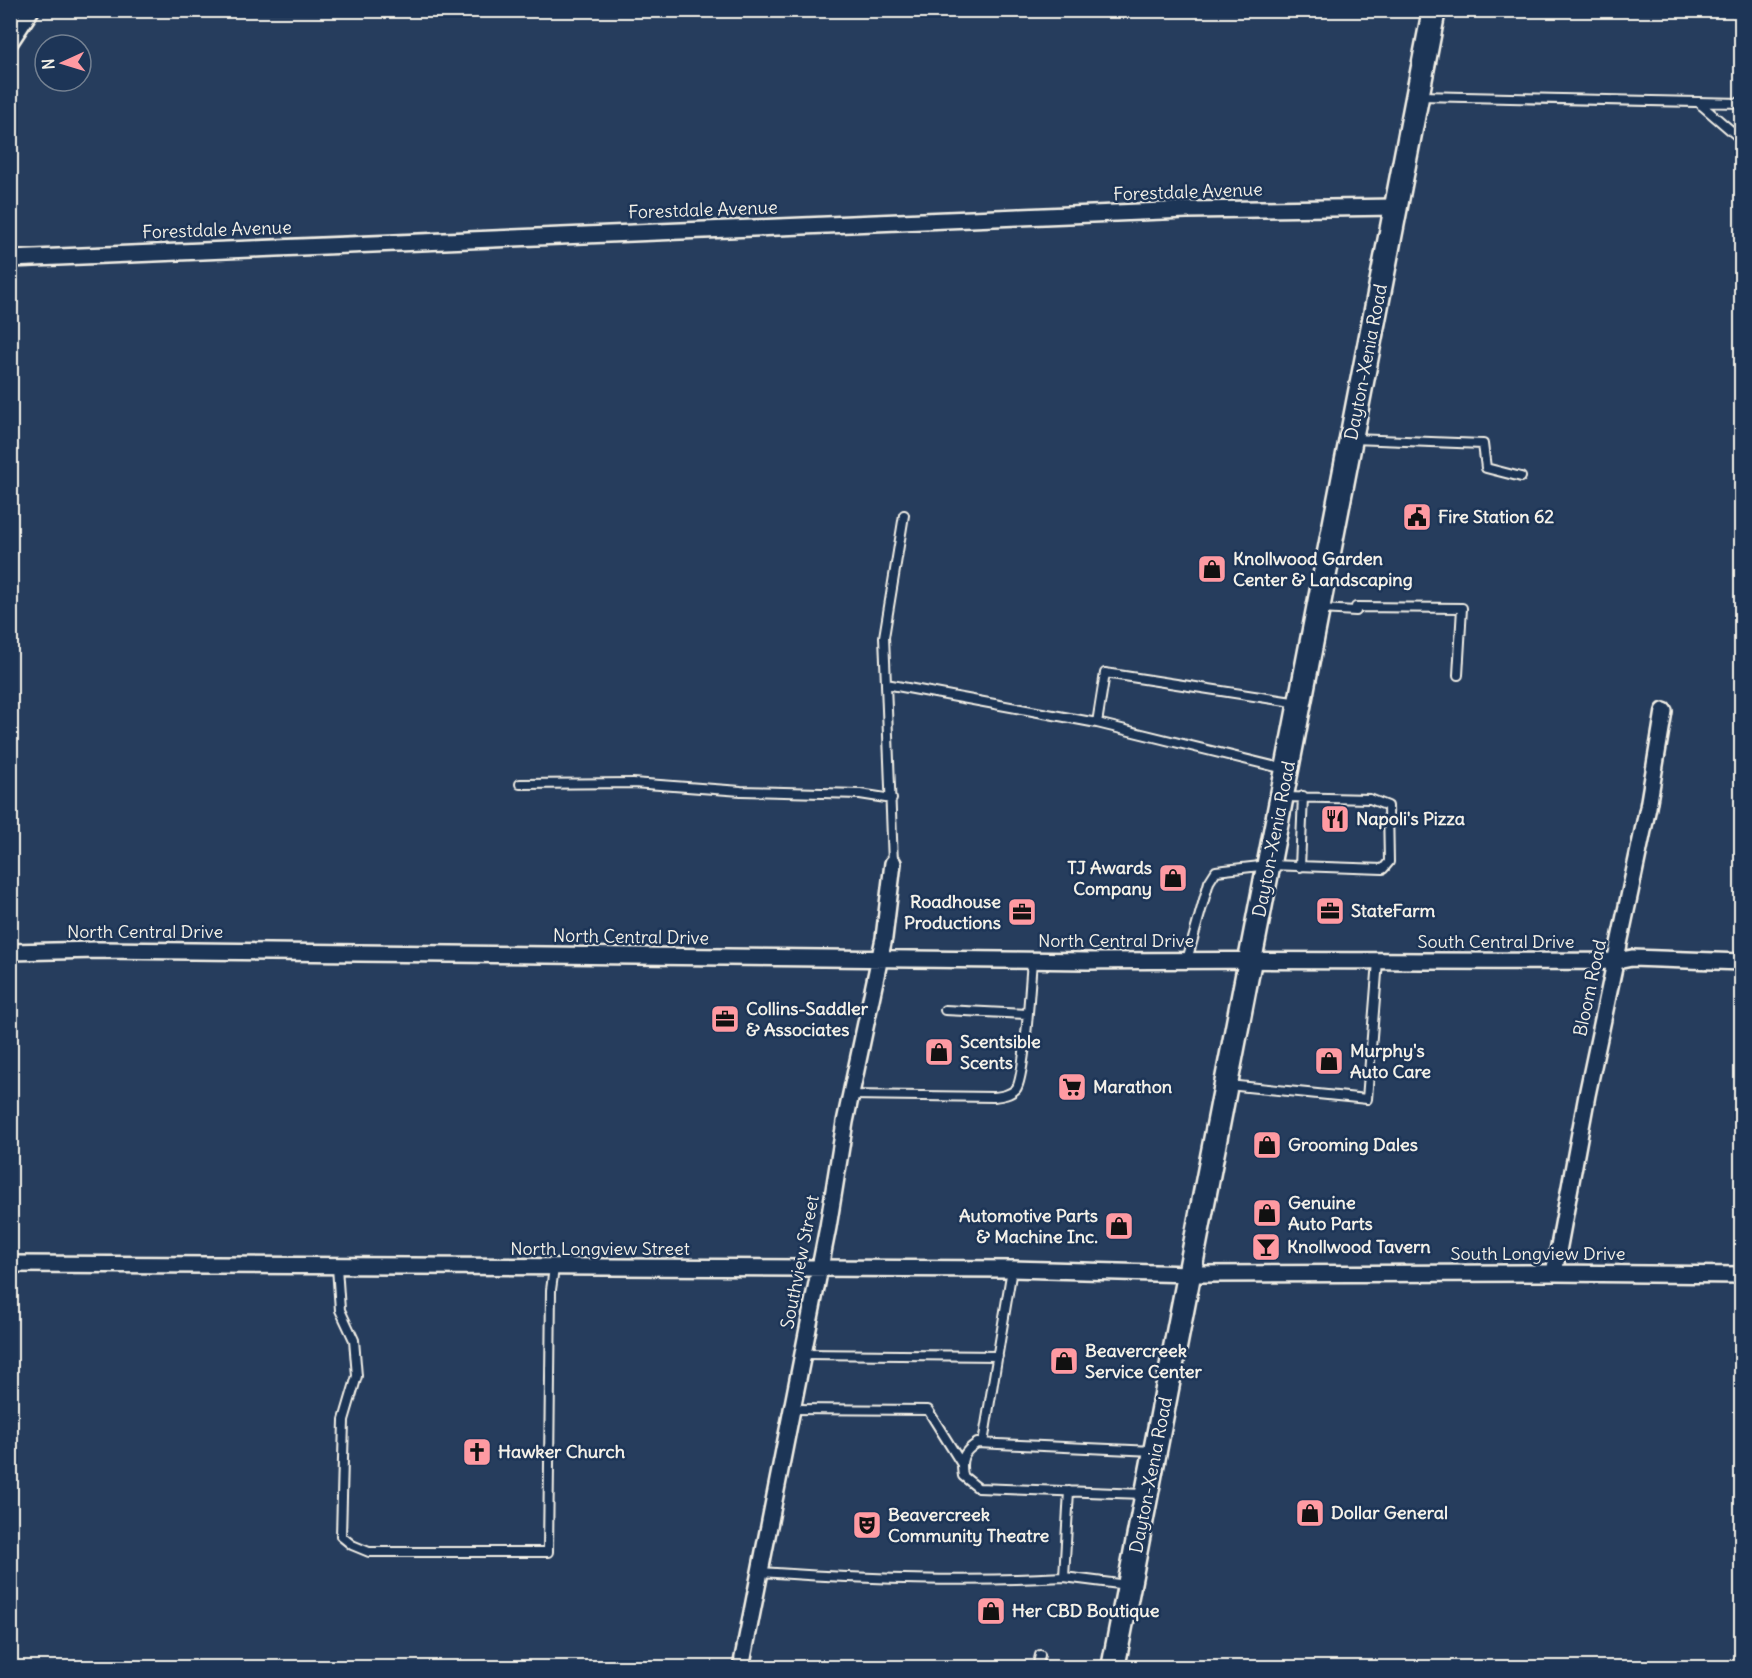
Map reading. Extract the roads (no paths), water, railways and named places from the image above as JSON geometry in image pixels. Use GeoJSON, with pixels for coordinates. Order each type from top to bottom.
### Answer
{"type":"FeatureCollection","features":[{"type":"Feature","properties":{"kind":"main road","name":"Dayton-Xenia Road"},"geometry":{"type":"LineString","coordinates":[[1113,1668],[1269,865],[1292,796],[1287,770],[1434,10]]}},
{"type":"Feature","properties":{"kind":"street"},"geometry":{"type":"LineString","coordinates":[[10,42],[31,10]]}},
{"type":"Feature","properties":{"kind":"street","name":"Forestdale Avenue"},"geometry":{"type":"LineString","coordinates":[[10,259],[1187,210],[1396,207]]}},
{"type":"Feature","properties":{"kind":"street","name":"Bloom Road"},"geometry":{"type":"LineString","coordinates":[[1554,1273],[1587,1095],[1617,961],[1664,711]]}},
{"type":"Feature","properties":{"kind":"street","name":"Southview Street"},"geometry":{"type":"LineString","coordinates":[[741,1668],[819,1270],[850,1095],[879,959],[893,862]]}},
{"type":"Feature","properties":{"kind":"street","name":"North Central Drive"},"geometry":{"type":"LineString","coordinates":[[10,952],[110,950],[1032,961],[1251,959]]}},
{"type":"Feature","properties":{"kind":"street","name":"South Central Drive"},"geometry":{"type":"LineString","coordinates":[[1251,959],[1617,961],[1632,958],[1742,962]]}},
{"type":"Feature","properties":{"kind":"street","name":"North Longview Street"},"geometry":{"type":"LineString","coordinates":[[10,1264],[819,1270],[1012,1269],[1190,1275]]}},
{"type":"Feature","properties":{"kind":"street","name":"South Longview Drive"},"geometry":{"type":"LineString","coordinates":[[1190,1275],[1554,1273],[1742,1275]]}},
{"type":"Feature","properties":{"kind":"lane"},"geometry":{"type":"LineString","coordinates":[[1418,96],[1742,103]]}},
{"type":"Feature","properties":{"kind":"lane"},"geometry":{"type":"LineString","coordinates":[[1698,103],[1742,140]]}},
{"type":"Feature","properties":{"kind":"lane"},"geometry":{"type":"LineString","coordinates":[[1351,439],[1483,444],[1486,468],[1521,477]]}},
{"type":"Feature","properties":{"kind":"lane"},"geometry":{"type":"LineString","coordinates":[[893,862],[884,638],[904,515]]}},
{"type":"Feature","properties":{"kind":"lane"},"geometry":{"type":"LineString","coordinates":[[1318,609],[1356,611],[1356,607],[1462,609],[1458,675]]}},
{"type":"Feature","properties":{"kind":"lane"},"geometry":{"type":"LineString","coordinates":[[1097,723],[1105,673],[1300,704]]}},
{"type":"Feature","properties":{"kind":"lane"},"geometry":{"type":"LineString","coordinates":[[886,684],[1097,723],[1287,770]]}},
{"type":"Feature","properties":{"kind":"lane"},"geometry":{"type":"LineString","coordinates":[[520,784],[633,783],[741,791],[860,794],[892,799]]}},
{"type":"Feature","properties":{"kind":"lane"},"geometry":{"type":"LineString","coordinates":[[1187,960],[1209,882],[1216,871],[1269,865],[1300,867],[1383,868],[1389,862],[1388,806],[1370,799],[1292,796],[1300,867]]}},
{"type":"Feature","properties":{"kind":"lane"},"geometry":{"type":"LineString","coordinates":[[850,1095],[912,1098],[994,1097],[1009,1094],[1017,1088],[1022,1070],[1032,961]]}},
{"type":"Feature","properties":{"kind":"lane"},"geometry":{"type":"LineString","coordinates":[[1226,1085],[1366,1099],[1378,961]]}},
{"type":"Feature","properties":{"kind":"lane"},"geometry":{"type":"LineString","coordinates":[[945,1010],[1027,1014]]}},
{"type":"Feature","properties":{"kind":"lane"},"geometry":{"type":"LineString","coordinates":[[337,1267],[340,1310],[354,1340],[357,1376],[344,1420],[341,1536],[352,1545],[369,1552],[548,1552],[551,1290],[554,1268]]}},
{"type":"Feature","properties":{"kind":"lane"},"geometry":{"type":"LineString","coordinates":[[983,1443],[1012,1269]]}},
{"type":"Feature","properties":{"kind":"lane"},"geometry":{"type":"LineString","coordinates":[[802,1354],[998,1356]]}},
{"type":"Feature","properties":{"kind":"lane"},"geometry":{"type":"LineString","coordinates":[[790,1409],[928,1410],[961,1463],[963,1476],[978,1488],[1147,1494]]}},
{"type":"Feature","properties":{"kind":"lane"},"geometry":{"type":"LineString","coordinates":[[961,1463],[965,1451],[977,1443],[1155,1451]]}},
{"type":"Feature","properties":{"kind":"lane"},"geometry":{"type":"LineString","coordinates":[[1064,1577],[1069,1491]]}},
{"type":"Feature","properties":{"kind":"lane"},"geometry":{"type":"LineString","coordinates":[[759,1572],[846,1578],[1014,1580],[1064,1577],[1130,1586]]}},
{"type":"Feature","properties":{"kind":"lane"},"geometry":{"type":"LineString","coordinates":[[1037,1668],[1040,1655]]}},
{"type":"Feature","properties":{"kind":"place","name":"Fire Station 62"},"geometry":{"type":"Point","coordinates":[1417,517]}},
{"type":"Feature","properties":{"kind":"place","name":"Knollwood Garden Center & Landscaping"},"geometry":{"type":"Point","coordinates":[1212,569]}},
{"type":"Feature","properties":{"kind":"place","name":"Napoli's Pizza"},"geometry":{"type":"Point","coordinates":[1335,819]}},
{"type":"Feature","properties":{"kind":"place","name":"TJ Awards Company"},"geometry":{"type":"Point","coordinates":[1173,878]}},
{"type":"Feature","properties":{"kind":"place","name":"StateFarm"},"geometry":{"type":"Point","coordinates":[1330,911]}},
{"type":"Feature","properties":{"kind":"place","name":"Roadhouse Productions"},"geometry":{"type":"Point","coordinates":[1022,912]}},
{"type":"Feature","properties":{"kind":"place","name":"Collins-Saddler & Associates"},"geometry":{"type":"Point","coordinates":[725,1019]}},
{"type":"Feature","properties":{"kind":"place","name":"Scentsible Scents"},"geometry":{"type":"Point","coordinates":[939,1052]}},
{"type":"Feature","properties":{"kind":"place","name":"Murphy's Auto Care"},"geometry":{"type":"Point","coordinates":[1329,1061]}},
{"type":"Feature","properties":{"kind":"place","name":"Marathon"},"geometry":{"type":"Point","coordinates":[1072,1087]}},
{"type":"Feature","properties":{"kind":"place","name":"Grooming Dales"},"geometry":{"type":"Point","coordinates":[1267,1145]}},
{"type":"Feature","properties":{"kind":"place","name":"Genuine Auto Parts"},"geometry":{"type":"Point","coordinates":[1267,1213]}},
{"type":"Feature","properties":{"kind":"place","name":"Automotive Parts & Machine Inc."},"geometry":{"type":"Point","coordinates":[1119,1226]}},
{"type":"Feature","properties":{"kind":"place","name":"Knollwood Tavern"},"geometry":{"type":"Point","coordinates":[1266,1247]}},
{"type":"Feature","properties":{"kind":"place","name":"Beavercreek Service Center"},"geometry":{"type":"Point","coordinates":[1064,1361]}},
{"type":"Feature","properties":{"kind":"place","name":"Hawker Church"},"geometry":{"type":"Point","coordinates":[477,1452]}},
{"type":"Feature","properties":{"kind":"place","name":"Dollar General"},"geometry":{"type":"Point","coordinates":[1310,1513]}},
{"type":"Feature","properties":{"kind":"place","name":"Beavercreek Community Theatre"},"geometry":{"type":"Point","coordinates":[867,1525]}},
{"type":"Feature","properties":{"kind":"place","name":"Her CBD Boutique"},"geometry":{"type":"Point","coordinates":[991,1611]}}]}
